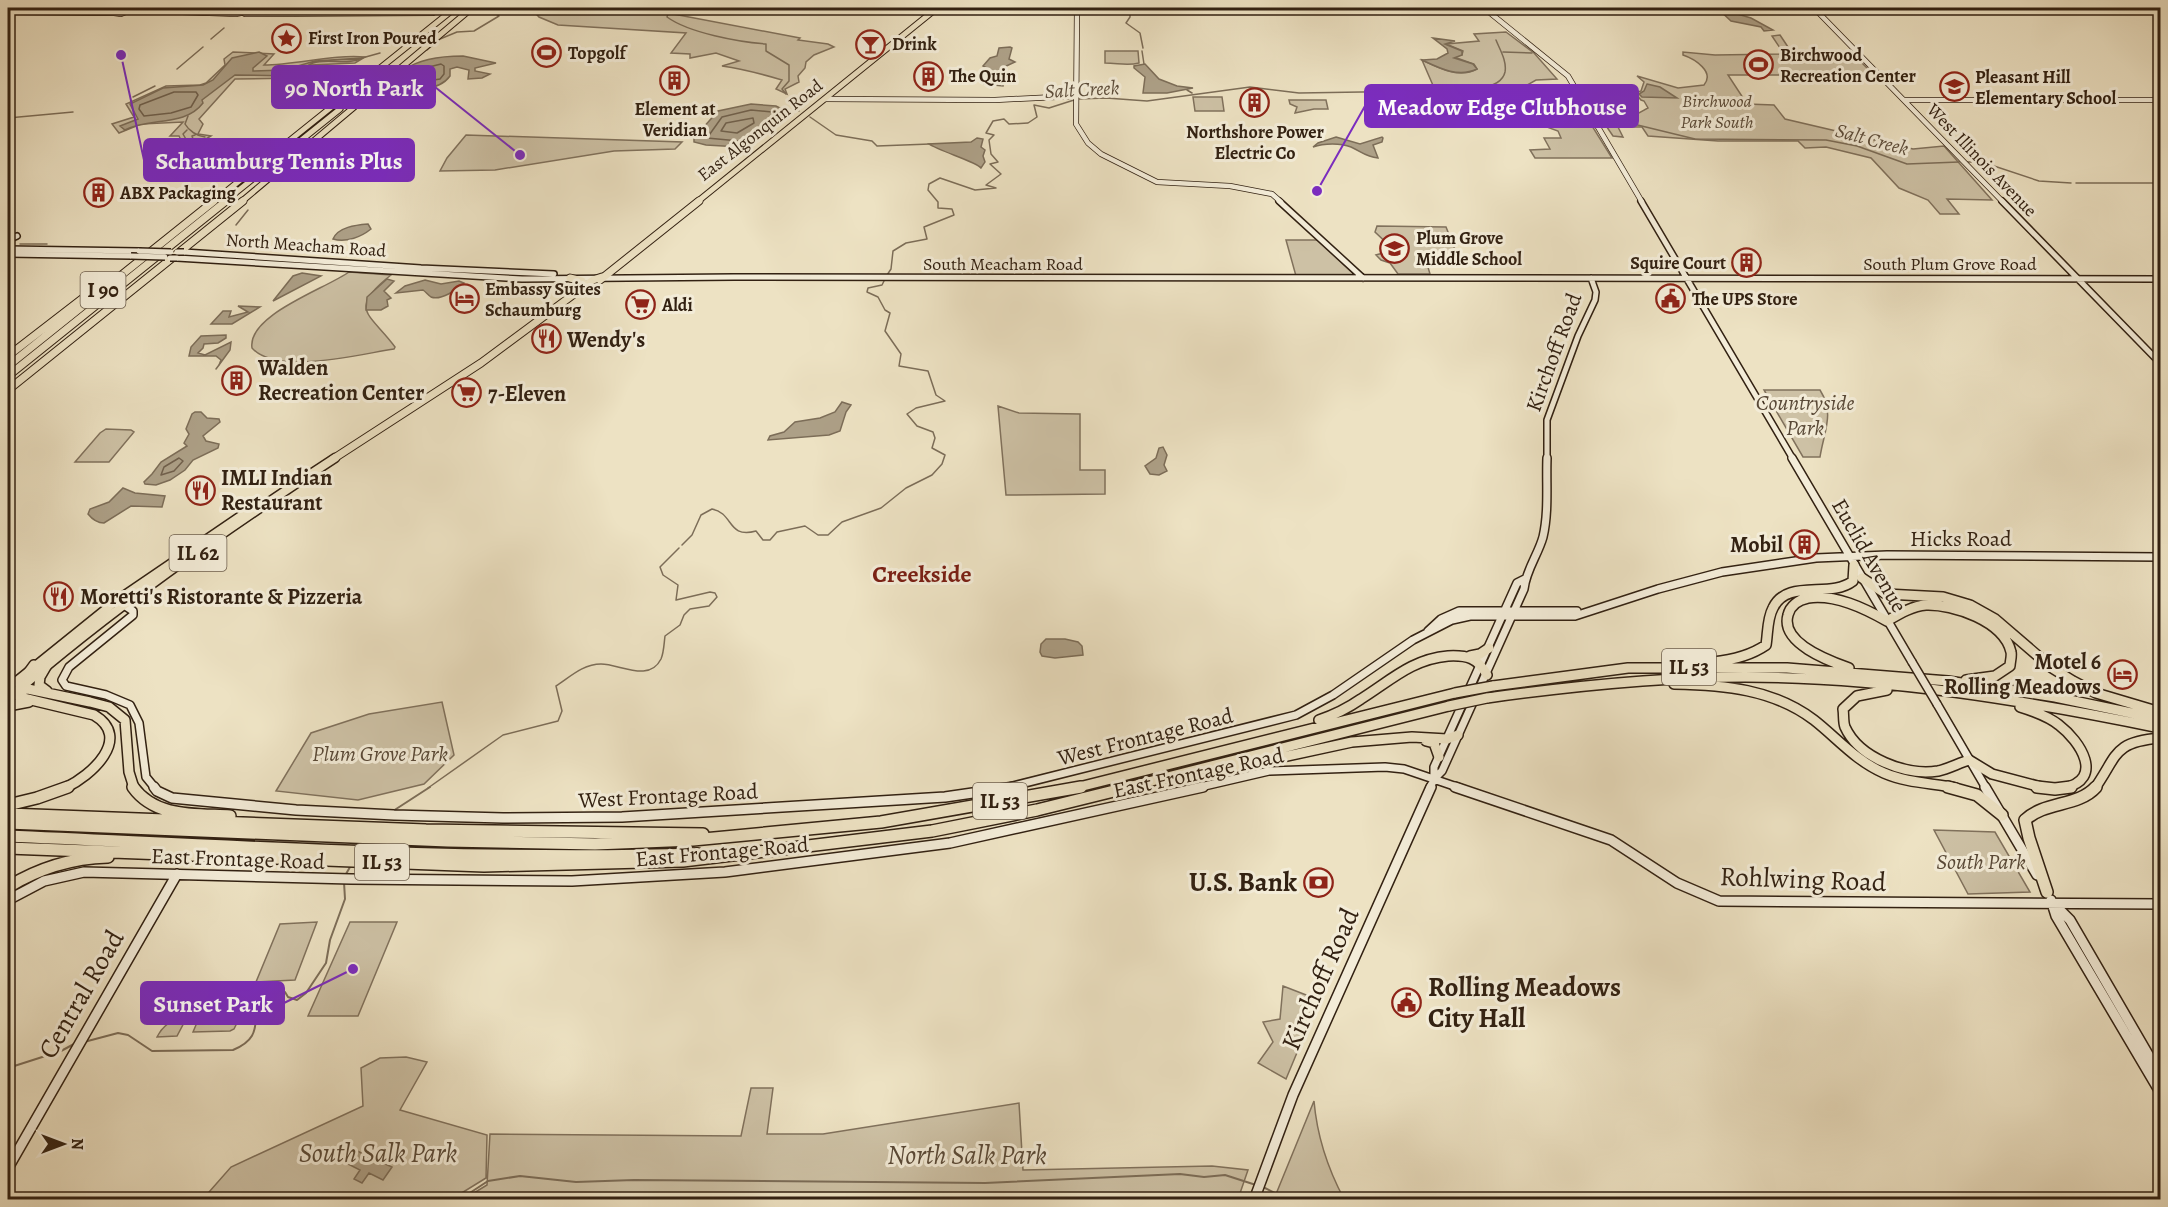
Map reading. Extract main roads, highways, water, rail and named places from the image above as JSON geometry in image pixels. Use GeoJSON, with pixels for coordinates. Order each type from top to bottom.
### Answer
{"type":"FeatureCollection","features":[{"type":"Feature","properties":{"kind":"highway","name":"I 90"},"geometry":{"type":"LineString","coordinates":[[8,366],[454,8]]}},
{"type":"Feature","properties":{"kind":"highway","name":"I 90"},"geometry":{"type":"LineString","coordinates":[[8,376],[466,8]]}},
{"type":"Feature","properties":{"kind":"highway"},"geometry":{"type":"LineString","coordinates":[[8,390],[183,251],[472,8]]}},
{"type":"Feature","properties":{"kind":"highway"},"geometry":{"type":"LineString","coordinates":[[8,384],[172,255],[377,80]]}},
{"type":"Feature","properties":{"kind":"highway"},"geometry":{"type":"LineString","coordinates":[[8,356],[156,241],[199,213]]}},
{"type":"Feature","properties":{"kind":"highway"},"geometry":{"type":"LineString","coordinates":[[1667,667],[1737,659],[1755,653],[1766,645],[1774,604],[1783,596],[1795,591],[1845,588],[1853,581],[1852,560]]}},
{"type":"Feature","properties":{"kind":"highway"},"geometry":{"type":"LineString","coordinates":[[1862,578],[1886,594],[1943,597],[1970,605],[1995,619],[2052,668],[2073,681],[2096,693],[2160,712]]}},
{"type":"Feature","properties":{"kind":"highway"},"geometry":{"type":"LineString","coordinates":[[1887,674],[1848,667],[1814,654],[1794,638],[1787,620],[1787,613],[1794,604],[1815,597],[1836,600],[1887,621],[1921,605],[1944,604],[1980,618],[1994,628],[2007,643],[2012,660],[2005,673],[1987,678],[1942,680]]}},
{"type":"Feature","properties":{"kind":"highway"},"geometry":{"type":"LineString","coordinates":[[1278,735],[1349,707],[1402,668],[1431,658],[1480,654],[1490,648]]}},
{"type":"Feature","properties":{"kind":"highway"},"geometry":{"type":"LineString","coordinates":[[1469,656],[1481,663],[1487,675]]}},
{"type":"Feature","properties":{"kind":"highway"},"geometry":{"type":"LineString","coordinates":[[11,690],[34,665]]}},
{"type":"Feature","properties":{"kind":"highway"},"geometry":{"type":"LineString","coordinates":[[47,665],[40,677],[39,685],[57,695]]}},
{"type":"Feature","properties":{"kind":"highway","name":"IL 53"},"geometry":{"type":"LineString","coordinates":[[8,824],[437,841],[595,844],[693,840],[881,822],[1071,789],[1278,735],[1455,693],[1627,668],[1772,667],[1887,674],[1942,680],[2160,718]]}},
{"type":"Feature","properties":{"kind":"highway","name":"IL 53"},"geometry":{"type":"LineString","coordinates":[[8,848],[484,866],[683,861],[932,831],[1067,804],[1487,698],[1606,683],[1688,678],[1778,678],[1934,689],[2093,714],[2160,729]]}},
{"type":"Feature","properties":{"kind":"highway"},"geometry":{"type":"LineString","coordinates":[[1606,683],[1718,685],[1770,695],[1800,710],[1870,766],[1904,780],[1977,795],[2002,815]]}},
{"type":"Feature","properties":{"kind":"highway"},"geometry":{"type":"LineString","coordinates":[[11,690],[28,689],[109,707],[122,716],[127,730],[131,780],[138,795],[147,803],[173,811],[313,825]]}},
{"type":"Feature","properties":{"kind":"highway"},"geometry":{"type":"LineString","coordinates":[[1934,689],[1880,690],[1858,694],[1847,701],[1842,710],[1845,732],[1869,755],[1897,769],[1921,772],[1955,766],[1969,760],[1991,775],[2051,789],[2075,785],[2085,777],[2087,766],[2084,754],[2076,740],[2049,718],[2026,709],[1953,692]]}},
{"type":"Feature","properties":{"kind":"highway"},"geometry":{"type":"LineString","coordinates":[[8,805],[38,798],[70,785],[96,766],[109,744],[110,729],[97,716],[32,701],[19,697],[11,690]]}},
{"type":"Feature","properties":{"kind":"highway"},"geometry":{"type":"LineString","coordinates":[[8,706],[32,701]]}},
{"type":"Feature","properties":{"kind":"highway"},"geometry":{"type":"LineString","coordinates":[[1067,804],[1095,801],[1342,743],[1393,738],[1448,739],[1458,735]]}},
{"type":"Feature","properties":{"kind":"highway"},"geometry":{"type":"LineString","coordinates":[[1393,738],[1430,741],[1437,747],[1439,757]]}},
{"type":"Feature","properties":{"kind":"highway"},"geometry":{"type":"LineString","coordinates":[[2050,897],[2026,829],[2025,820],[2035,811],[2092,791],[2114,754],[2123,746],[2138,740],[2160,738]]}},
{"type":"Feature","properties":{"kind":"highway","name":"IL 53"},"geometry":{"type":"LineString","coordinates":[[8,814],[426,830],[717,836]]}},
{"type":"Feature","properties":{"kind":"highway","name":"IL 53"},"geometry":{"type":"LineString","coordinates":[[8,836],[266,848],[599,857],[756,851]]}},
{"type":"Feature","properties":{"kind":"highway"},"geometry":{"type":"LineString","coordinates":[[8,887],[30,875],[68,862],[102,857],[181,855]]}},
{"type":"Feature","properties":{"kind":"main road"},"geometry":{"type":"LineString","coordinates":[[8,11],[12,8]]}},
{"type":"Feature","properties":{"kind":"main road","name":"East Algonquin Road"},"geometry":{"type":"LineString","coordinates":[[120,603],[481,363],[602,277],[816,102],[827,98],[937,8]]}},
{"type":"Feature","properties":{"kind":"main road"},"geometry":{"type":"LineString","coordinates":[[1077,8],[1076,124],[1080,134],[1101,154],[1157,182],[1230,186],[1272,194],[1363,278]]}},
{"type":"Feature","properties":{"kind":"main road","name":"Euclid Avenue"},"geometry":{"type":"LineString","coordinates":[[1484,8],[1568,76],[2050,897]]}},
{"type":"Feature","properties":{"kind":"main road","name":"West Illinois Avenue"},"geometry":{"type":"LineString","coordinates":[[1814,8],[2160,363]]}},
{"type":"Feature","properties":{"kind":"main road"},"geometry":{"type":"LineString","coordinates":[[8,11],[120,10],[126,12]]}},
{"type":"Feature","properties":{"kind":"main road"},"geometry":{"type":"LineString","coordinates":[[114,13],[120,10]]}},
{"type":"Feature","properties":{"kind":"main road"},"geometry":{"type":"LineString","coordinates":[[87,11],[114,13],[433,13]]}},
{"type":"Feature","properties":{"kind":"main road"},"geometry":{"type":"LineString","coordinates":[[210,12],[236,14],[245,12]]}},
{"type":"Feature","properties":{"kind":"main road"},"geometry":{"type":"LineString","coordinates":[[827,98],[995,100],[1076,98]]}},
{"type":"Feature","properties":{"kind":"main road"},"geometry":{"type":"LineString","coordinates":[[1905,100],[2160,100]]}},
{"type":"Feature","properties":{"kind":"main road"},"geometry":{"type":"LineString","coordinates":[[8,240],[17,236]]}},
{"type":"Feature","properties":{"kind":"main road","name":"North Meacham Road"},"geometry":{"type":"LineString","coordinates":[[8,249],[139,251],[492,278],[643,277]]}},
{"type":"Feature","properties":{"kind":"main road","name":"North Meacham Road"},"geometry":{"type":"LineString","coordinates":[[8,254],[131,256],[172,255],[184,252],[602,277]]}},
{"type":"Feature","properties":{"kind":"main road"},"geometry":{"type":"LineString","coordinates":[[617,265],[615,271],[622,277]]}},
{"type":"Feature","properties":{"kind":"main road","name":"East Algonquin Road"},"geometry":{"type":"LineString","coordinates":[[400,417],[411,413],[526,338],[602,277]]}},
{"type":"Feature","properties":{"kind":"main road","name":"South Meacham Road"},"geometry":{"type":"LineString","coordinates":[[643,277],[1363,278]]}},
{"type":"Feature","properties":{"kind":"main road"},"geometry":{"type":"LineString","coordinates":[[570,278],[582,281],[584,288]]}},
{"type":"Feature","properties":{"kind":"main road","name":"South Plum Grove Road"},"geometry":{"type":"LineString","coordinates":[[1363,278],[2160,279]]}},
{"type":"Feature","properties":{"kind":"main road","name":"Kirchoff Road"},"geometry":{"type":"LineString","coordinates":[[1254,1199],[1293,1095],[1434,779],[1442,771],[1521,598],[1525,579],[1542,540],[1546,521],[1547,420],[1578,336],[1595,300],[1596,292],[1591,278]]}},
{"type":"Feature","properties":{"kind":"main road","name":"Hicks Road"},"geometry":{"type":"LineString","coordinates":[[1588,612],[1658,589],[1722,572],[1782,562],[2160,557]]}},
{"type":"Feature","properties":{"kind":"main road","name":"Kirchoff Road"},"geometry":{"type":"LineString","coordinates":[[1434,779],[1434,767],[1481,663],[1490,648],[1518,583],[1525,579]]}},
{"type":"Feature","properties":{"kind":"main road"},"geometry":{"type":"LineString","coordinates":[[1521,598],[1524,607],[1534,610]]}},
{"type":"Feature","properties":{"kind":"main road","name":"IL 62"},"geometry":{"type":"LineString","coordinates":[[34,665],[120,603]]}},
{"type":"Feature","properties":{"kind":"main road","name":"IL 62"},"geometry":{"type":"LineString","coordinates":[[8,699],[11,690],[47,665],[120,603]]}},
{"type":"Feature","properties":{"kind":"main road","name":"West Frontage Road"},"geometry":{"type":"LineString","coordinates":[[120,603],[133,611],[133,615],[69,667],[62,680],[66,686],[106,695],[130,705],[139,723],[146,777],[157,791],[180,800],[374,814],[503,818],[622,817],[929,799],[988,791],[1286,718],[1314,707],[1428,632],[1455,619],[1504,613]]}},
{"type":"Feature","properties":{"kind":"main road","name":"West Frontage Road"},"geometry":{"type":"LineString","coordinates":[[1514,613],[1534,610],[1588,612]]}},
{"type":"Feature","properties":{"kind":"main road","name":"West Frontage Road"},"geometry":{"type":"LineString","coordinates":[[1428,632],[1440,618],[1459,611],[1575,616],[1588,612]]}},
{"type":"Feature","properties":{"kind":"main road"},"geometry":{"type":"LineString","coordinates":[[1481,616],[1494,622],[1495,636]]}},
{"type":"Feature","properties":{"kind":"main road","name":"East Frontage Road"},"geometry":{"type":"LineString","coordinates":[[8,900],[44,881],[73,873],[572,881],[725,872],[950,843],[1269,771],[1385,767],[1404,769],[1434,779]]}},
{"type":"Feature","properties":{"kind":"main road","name":"Rohlwing Road"},"geometry":{"type":"LineString","coordinates":[[1434,779],[1611,840],[1635,853],[1689,890],[1719,901],[2050,897],[2160,904]]}},
{"type":"Feature","properties":{"kind":"main road","name":"Central Road"},"geometry":{"type":"LineString","coordinates":[[8,1168],[177,874]]}},
{"type":"Feature","properties":{"kind":"main road"},"geometry":{"type":"LineString","coordinates":[[2050,897],[2070,920],[2160,1075]]}},
{"type":"Feature","properties":{"kind":"main road"},"geometry":{"type":"LineString","coordinates":[[2050,897],[2056,916],[2160,1092]]}},
{"type":"Feature","properties":{"kind":"water"},"geometry":{"type":"Polygon","coordinates":[[[1717,8],[1751,18],[1773,30],[1764,31],[1761,27],[1731,21],[1717,8]]]}},
{"type":"Feature","properties":{"kind":"water"},"geometry":{"type":"Polygon","coordinates":[[[1433,38],[1455,41],[1445,44],[1462,51],[1462,55],[1454,58],[1473,64],[1477,69],[1463,73],[1456,72],[1442,69],[1422,60],[1437,59],[1448,53],[1447,49],[1433,38]]]}},
{"type":"Feature","properties":{"kind":"water"},"geometry":{"type":"Polygon","coordinates":[[[999,48],[1012,48],[1009,59],[1015,62],[1002,68],[1003,86],[984,84],[991,70],[983,66],[990,58],[997,56],[999,48]]]}},
{"type":"Feature","properties":{"kind":"water"},"geometry":{"type":"Polygon","coordinates":[[[259,52],[267,56],[253,68],[253,71],[284,70],[315,61],[362,58],[351,61],[313,63],[292,76],[235,75],[202,100],[203,103],[187,116],[125,130],[120,126],[138,119],[130,104],[163,88],[203,85],[213,80],[232,58],[259,52]]]}},
{"type":"Feature","properties":{"kind":"water"},"geometry":{"type":"Polygon","coordinates":[[[463,56],[496,63],[475,68],[475,71],[490,74],[482,78],[468,79],[469,70],[457,67],[450,69],[450,76],[445,81],[431,87],[415,88],[393,83],[404,75],[404,70],[417,63],[463,56]]]}},
{"type":"Feature","properties":{"kind":"water"},"geometry":{"type":"Polygon","coordinates":[[[1145,64],[1159,79],[1177,86],[1193,88],[1167,93],[1143,93],[1145,77],[1134,66],[1145,64]]]}},
{"type":"Feature","properties":{"kind":"water"},"geometry":{"type":"Polygon","coordinates":[[[1647,84],[1660,87],[1677,98],[1642,97],[1639,94],[1644,91],[1647,84]]]}},
{"type":"Feature","properties":{"kind":"water"},"geometry":{"type":"Polygon","coordinates":[[[751,104],[776,106],[782,109],[783,114],[776,124],[740,147],[694,142],[694,138],[718,111],[751,104]]]}},
{"type":"Feature","properties":{"kind":"water"},"geometry":{"type":"Polygon","coordinates":[[[1336,137],[1360,144],[1383,138],[1382,142],[1373,145],[1378,158],[1342,145],[1327,144],[1313,147],[1336,137]]]}},
{"type":"Feature","properties":{"kind":"water"},"geometry":{"type":"Polygon","coordinates":[[[977,138],[983,139],[981,147],[985,150],[983,156],[985,162],[981,168],[929,144],[971,142],[977,138]]]}},
{"type":"Feature","properties":{"kind":"water"},"geometry":{"type":"Polygon","coordinates":[[[368,224],[371,229],[358,237],[348,240],[333,239],[343,229],[368,224]]]}},
{"type":"Feature","properties":{"kind":"water"},"geometry":{"type":"Polygon","coordinates":[[[302,273],[321,276],[273,301],[293,276],[302,273]]]}},
{"type":"Feature","properties":{"kind":"water"},"geometry":{"type":"Polygon","coordinates":[[[387,279],[394,281],[384,291],[391,298],[387,300],[388,306],[381,310],[366,310],[367,297],[387,279]]]}},
{"type":"Feature","properties":{"kind":"water"},"geometry":{"type":"Polygon","coordinates":[[[425,280],[441,284],[459,281],[464,283],[454,291],[435,298],[423,290],[396,293],[405,286],[425,280]]]}},
{"type":"Feature","properties":{"kind":"water"},"geometry":{"type":"Polygon","coordinates":[[[238,306],[260,307],[232,324],[211,324],[223,311],[231,311],[229,317],[248,312],[238,306]]]}},
{"type":"Feature","properties":{"kind":"water"},"geometry":{"type":"Polygon","coordinates":[[[226,335],[226,338],[218,343],[204,344],[198,353],[205,355],[231,342],[230,350],[219,365],[221,360],[216,356],[189,356],[191,347],[201,336],[226,335]]]}},
{"type":"Feature","properties":{"kind":"water"},"geometry":{"type":"Polygon","coordinates":[[[842,402],[851,405],[846,412],[840,431],[829,435],[768,440],[770,436],[784,432],[795,422],[820,418],[835,412],[842,402]]]}},
{"type":"Feature","properties":{"kind":"water"},"geometry":{"type":"Polygon","coordinates":[[[195,412],[201,412],[207,418],[219,419],[220,422],[203,436],[206,441],[219,444],[218,448],[193,460],[185,470],[170,480],[156,485],[145,484],[144,482],[161,462],[187,446],[184,443],[189,434],[186,429],[195,412]]]}},
{"type":"Feature","properties":{"kind":"water"},"geometry":{"type":"Polygon","coordinates":[[[1163,447],[1167,455],[1164,465],[1167,471],[1159,475],[1150,474],[1145,466],[1156,458],[1159,448],[1163,447]]]}},
{"type":"Feature","properties":{"kind":"water"},"geometry":{"type":"Polygon","coordinates":[[[123,488],[135,493],[165,496],[162,507],[131,506],[104,523],[88,514],[90,509],[109,502],[123,488]]]}},
{"type":"Feature","properties":{"kind":"water"},"geometry":{"type":"Polygon","coordinates":[[[1046,639],[1078,642],[1082,646],[1083,655],[1055,658],[1042,656],[1041,644],[1046,639]]]}},
{"type":"Feature","properties":{"kind":"water"},"geometry":{"type":"Polygon","coordinates":[[[355,1150],[392,1167],[383,1180],[369,1173],[362,1183],[354,1179],[360,1170],[346,1163],[355,1150]]]}},
{"type":"Feature","properties":{"kind":"waterway"},"geometry":{"type":"LineString","coordinates":[[427,50],[440,39],[457,32],[474,31],[499,16],[489,9],[481,8]]}},
{"type":"Feature","properties":{"kind":"waterway"},"geometry":{"type":"LineString","coordinates":[[1130,8],[1130,17],[1126,23],[1140,33],[1143,48]]}},
{"type":"Feature","properties":{"kind":"waterway"},"geometry":{"type":"LineString","coordinates":[[668,14],[667,17],[676,23],[701,32],[729,39],[766,44],[766,51],[789,65],[789,81],[782,89],[786,94]]}},
{"type":"Feature","properties":{"kind":"waterway"},"geometry":{"type":"LineString","coordinates":[[211,39],[224,28]]}},
{"type":"Feature","properties":{"kind":"waterway"},"geometry":{"type":"LineString","coordinates":[[1429,91],[1472,90],[1494,85],[1505,72],[1503,56],[1496,40]]}},
{"type":"Feature","properties":{"kind":"waterway"},"geometry":{"type":"LineString","coordinates":[[177,69],[203,47]]}},
{"type":"Feature","properties":{"kind":"waterway"},"geometry":{"type":"LineString","coordinates":[[1142,51],[1144,64]]}},
{"type":"Feature","properties":{"kind":"waterway"},"geometry":{"type":"LineString","coordinates":[[1503,52],[1532,53]]}},
{"type":"Feature","properties":{"kind":"waterway"},"geometry":{"type":"LineString","coordinates":[[362,58],[380,53]]}},
{"type":"Feature","properties":{"kind":"waterway"},"geometry":{"type":"LineString","coordinates":[[133,97],[155,86]]}},
{"type":"Feature","properties":{"kind":"waterway","name":"Salt Creek"},"geometry":{"type":"LineString","coordinates":[[1078,99],[1106,98],[1147,101],[1250,87],[1299,93],[1424,91],[1462,101],[1497,103],[1499,109],[1547,119],[1590,119]]}},
{"type":"Feature","properties":{"kind":"waterway","name":"Salt Creek"},"geometry":{"type":"LineString","coordinates":[[1187,90],[1192,93]]}},
{"type":"Feature","properties":{"kind":"waterway","name":"Salt Creek"},"geometry":{"type":"LineString","coordinates":[[887,275],[891,269],[893,251],[906,243],[927,239],[924,227],[954,215],[952,209],[938,208],[938,202],[928,190],[929,184],[940,178],[975,190],[996,188],[986,185],[1001,174],[990,164],[998,162],[991,154],[989,140],[994,135],[986,133],[993,121],[1004,119],[1009,124],[1028,123],[1037,117],[1034,105],[1049,108],[1074,100]]}},
{"type":"Feature","properties":{"kind":"waterway"},"geometry":{"type":"LineString","coordinates":[[792,102],[799,111]]}},
{"type":"Feature","properties":{"kind":"waterway"},"geometry":{"type":"LineString","coordinates":[[8,118],[73,112]]}},
{"type":"Feature","properties":{"kind":"waterway"},"geometry":{"type":"LineString","coordinates":[[188,116],[185,124],[187,127],[199,136],[205,137]]}},
{"type":"Feature","properties":{"kind":"waterway"},"geometry":{"type":"LineString","coordinates":[[810,117],[836,135],[872,141],[877,146],[930,144]]}},
{"type":"Feature","properties":{"kind":"waterway","name":"Salt Creek"},"geometry":{"type":"LineString","coordinates":[[1600,119],[1613,119],[1695,139],[1826,140],[1857,146],[1907,164],[1959,162]]}},
{"type":"Feature","properties":{"kind":"waterway"},"geometry":{"type":"LineString","coordinates":[[187,130],[183,134],[187,141]]}},
{"type":"Feature","properties":{"kind":"waterway"},"geometry":{"type":"LineString","coordinates":[[193,139],[192,136],[195,135]]}},
{"type":"Feature","properties":{"kind":"waterway","name":"Salt Creek"},"geometry":{"type":"LineString","coordinates":[[1967,162],[1982,162],[2039,181],[2071,183]]}},
{"type":"Feature","properties":{"kind":"waterway","name":"Salt Creek"},"geometry":{"type":"LineString","coordinates":[[2076,183],[2160,183]]}},
{"type":"Feature","properties":{"kind":"waterway"},"geometry":{"type":"LineString","coordinates":[[236,225],[248,210]]}},
{"type":"Feature","properties":{"kind":"waterway"},"geometry":{"type":"LineString","coordinates":[[20,244],[47,244]]}},
{"type":"Feature","properties":{"kind":"waterway","name":"Salt Creek"},"geometry":{"type":"LineString","coordinates":[[682,545],[692,535],[701,515],[712,509],[724,515],[735,529],[747,533],[756,531],[763,540],[770,540],[777,532],[805,526],[818,535],[828,535],[842,522],[881,508],[906,488],[932,475],[942,464],[945,455],[932,448],[935,438],[933,432],[917,426],[907,414],[916,408],[945,401],[936,395],[928,371],[899,366],[901,354],[885,331],[890,313],[885,310],[878,297],[867,292],[868,288],[882,285],[885,279]]}},
{"type":"Feature","properties":{"kind":"waterway"},"geometry":{"type":"LineString","coordinates":[[216,369],[219,365]]}},
{"type":"Feature","properties":{"kind":"waterway","name":"Salt Creek"},"geometry":{"type":"LineString","coordinates":[[428,788],[503,735],[558,721],[562,711],[556,686],[583,669],[601,664],[642,671],[656,666],[662,656],[665,636],[680,625],[684,615],[690,609],[709,606],[717,597],[715,593],[710,592],[676,600],[678,585],[663,575],[660,567],[679,548]]}},
{"type":"Feature","properties":{"kind":"waterway","name":"Salt Creek"},"geometry":{"type":"LineString","coordinates":[[393,811],[430,787]]}},
{"type":"Feature","properties":{"kind":"waterway","name":"Salt Creek"},"geometry":{"type":"LineString","coordinates":[[346,874],[350,867]]}},
{"type":"Feature","properties":{"kind":"waterway","name":"Salt Creek"},"geometry":{"type":"LineString","coordinates":[[84,1042],[118,1033],[128,1035],[152,1051],[233,1050],[246,1043],[252,1035],[257,1011],[261,1004],[270,997],[285,992],[288,997],[297,1000],[306,993],[326,963],[330,940],[345,899],[344,882]]}},
{"type":"Feature","properties":{"kind":"waterway","name":"Salt Creek"},"geometry":{"type":"LineString","coordinates":[[8,1068],[61,1051],[74,1044]]}},
{"type":"Feature","properties":{"kind":"waterway"},"geometry":{"type":"LineString","coordinates":[[459,1200],[488,1181],[520,1176],[576,1182],[634,1180],[985,1183],[1180,1174],[1204,1177],[1225,1175],[1256,1185]]}},
{"type":"Feature","properties":{"kind":"waterway"},"geometry":{"type":"LineString","coordinates":[[1263,1187],[1289,1200]]}},
{"type":"Feature","properties":{"kind":"place","name":"First Iron Poured"},"geometry":{"type":"Point","coordinates":[287,38]}},
{"type":"Feature","properties":{"kind":"place","name":"Drink"},"geometry":{"type":"Point","coordinates":[871,44]}},
{"type":"Feature","properties":{"kind":"place","name":"Topgolf"},"geometry":{"type":"Point","coordinates":[547,53]}},
{"type":"Feature","properties":{"kind":"place","name":"Schaumburg Tennis Plus"},"geometry":{"type":"Point","coordinates":[121,55]}},
{"type":"Feature","properties":{"kind":"place","name":"Birchwood Recreation Center"},"geometry":{"type":"Point","coordinates":[1759,65]}},
{"type":"Feature","properties":{"kind":"place","name":"The Quin"},"geometry":{"type":"Point","coordinates":[928,76]}},
{"type":"Feature","properties":{"kind":"place","name":"Element at Veridian"},"geometry":{"type":"Point","coordinates":[675,80]}},
{"type":"Feature","properties":{"kind":"place","name":"Pleasant Hill Elementary School"},"geometry":{"type":"Point","coordinates":[1954,87]}},
{"type":"Feature","properties":{"kind":"place","name":"Northshore Power Electric Co"},"geometry":{"type":"Point","coordinates":[1255,103]}},
{"type":"Feature","properties":{"kind":"place","name":"90 North Park"},"geometry":{"type":"Point","coordinates":[520,155]}},
{"type":"Feature","properties":{"kind":"place","name":"Meadow Edge Clubhouse"},"geometry":{"type":"Point","coordinates":[1317,191]}},
{"type":"Feature","properties":{"kind":"place","name":"ABX Packaging"},"geometry":{"type":"Point","coordinates":[99,193]}},
{"type":"Feature","properties":{"kind":"place","name":"Plum Grove Middle School"},"geometry":{"type":"Point","coordinates":[1395,248]}},
{"type":"Feature","properties":{"kind":"place","name":"Squire Court"},"geometry":{"type":"Point","coordinates":[1747,263]}},
{"type":"Feature","properties":{"kind":"place","name":"Embassy Suites Schaumburg"},"geometry":{"type":"Point","coordinates":[464,299]}},
{"type":"Feature","properties":{"kind":"place","name":"The UPS Store"},"geometry":{"type":"Point","coordinates":[1671,299]}},
{"type":"Feature","properties":{"kind":"place","name":"Aldi"},"geometry":{"type":"Point","coordinates":[641,305]}},
{"type":"Feature","properties":{"kind":"place","name":"Wendy's"},"geometry":{"type":"Point","coordinates":[546,339]}},
{"type":"Feature","properties":{"kind":"place","name":"Walden Recreation Center"},"geometry":{"type":"Point","coordinates":[237,380]}},
{"type":"Feature","properties":{"kind":"place","name":"7-Eleven"},"geometry":{"type":"Point","coordinates":[467,393]}},
{"type":"Feature","properties":{"kind":"place","name":"IMLI Indian Restaurant"},"geometry":{"type":"Point","coordinates":[200,490]}},
{"type":"Feature","properties":{"kind":"place","name":"Mobil"},"geometry":{"type":"Point","coordinates":[1804,544]}},
{"type":"Feature","properties":{"kind":"place","name":"Moretti's Ristorante & Pizzeria"},"geometry":{"type":"Point","coordinates":[59,596]}},
{"type":"Feature","properties":{"kind":"place","name":"Motel 6 Rolling Meadows"},"geometry":{"type":"Point","coordinates":[2122,674]}},
{"type":"Feature","properties":{"kind":"place","name":"U.S. Bank"},"geometry":{"type":"Point","coordinates":[1318,882]}},
{"type":"Feature","properties":{"kind":"place","name":"Sunset Park"},"geometry":{"type":"Point","coordinates":[353,969]}},
{"type":"Feature","properties":{"kind":"place","name":"Rolling Meadows City Hall"},"geometry":{"type":"Point","coordinates":[1407,1003]}},
{"type":"Feature","properties":{"kind":"district","name":"Creekside"},"geometry":{"type":"Point","coordinates":[922,574]}},
{"type":"Feature","properties":{"kind":"park label","name":"Birchwood Park South"},"geometry":{"type":"Point","coordinates":[1717,111]}},
{"type":"Feature","properties":{"kind":"park label","name":"Countryside Park"},"geometry":{"type":"Point","coordinates":[1805,414]}},
{"type":"Feature","properties":{"kind":"park label","name":"Plum Grove Park"},"geometry":{"type":"Point","coordinates":[380,753]}},
{"type":"Feature","properties":{"kind":"park label","name":"South Park"},"geometry":{"type":"Point","coordinates":[1981,861]}},
{"type":"Feature","properties":{"kind":"park label","name":"South Salk Park"},"geometry":{"type":"Point","coordinates":[378,1153]}},
{"type":"Feature","properties":{"kind":"park label","name":"North Salk Park"},"geometry":{"type":"Point","coordinates":[967,1155]}}]}
